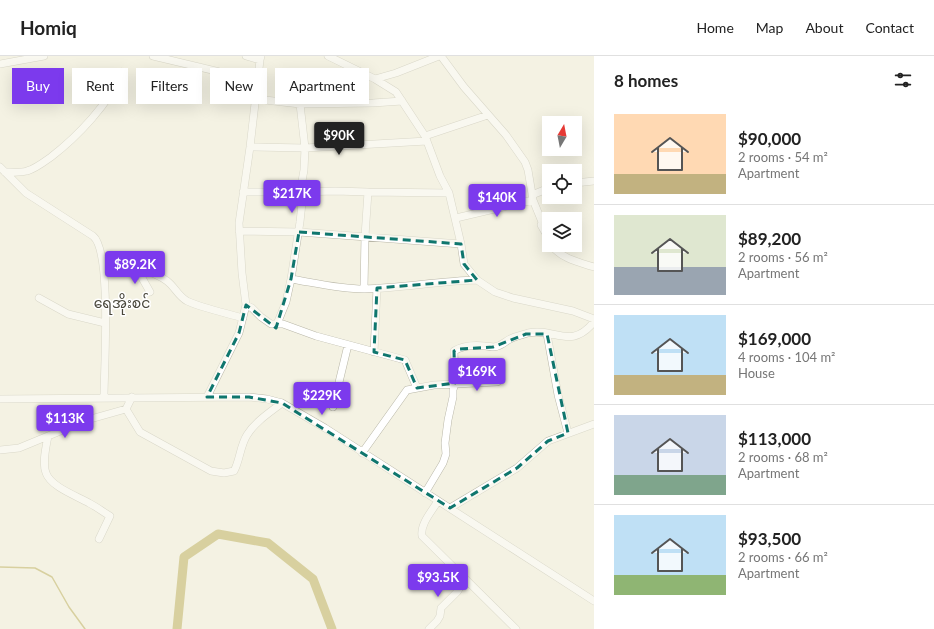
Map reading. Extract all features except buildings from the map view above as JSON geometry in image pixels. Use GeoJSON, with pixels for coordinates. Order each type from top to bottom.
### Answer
{"type":"FeatureCollection","features":[{"type":"Feature","properties":{"kind":"street"},"geometry":{"type":"LineString","coordinates":[[0,64],[44,56]]}},
{"type":"Feature","properties":{"kind":"street"},"geometry":{"type":"LineString","coordinates":[[153,56],[210,69]]}},
{"type":"Feature","properties":{"kind":"street"},"geometry":{"type":"LineString","coordinates":[[246,56],[260,58],[259,68]]}},
{"type":"Feature","properties":{"kind":"street"},"geometry":{"type":"LineString","coordinates":[[328,56],[375,79],[396,92],[402,101],[426,139],[440,176],[449,193],[456,218],[464,264],[477,280],[495,292],[513,298],[573,311],[594,319]]}},
{"type":"Feature","properties":{"kind":"street"},"geometry":{"type":"LineString","coordinates":[[375,79],[396,73],[440,56],[464,87],[506,135],[525,162],[528,170],[532,197],[542,222]]}},
{"type":"Feature","properties":{"kind":"street"},"geometry":{"type":"LineString","coordinates":[[369,103],[402,101]]}},
{"type":"Feature","properties":{"kind":"street"},"geometry":{"type":"LineString","coordinates":[[3,170],[27,171],[43,163],[63,148],[80,132],[103,104]]}},
{"type":"Feature","properties":{"kind":"street"},"geometry":{"type":"LineString","coordinates":[[207,397],[238,333],[246,305],[242,273],[239,223],[255,104]]}},
{"type":"Feature","properties":{"kind":"street"},"geometry":{"type":"LineString","coordinates":[[277,324],[286,302],[299,232],[302,203],[300,192],[304,170],[305,148],[300,104]]}},
{"type":"Feature","properties":{"kind":"street"},"geometry":{"type":"LineString","coordinates":[[250,146],[305,148],[426,139],[488,115]]}},
{"type":"Feature","properties":{"kind":"street"},"geometry":{"type":"LineString","coordinates":[[3,170],[26,193],[97,239],[103,259],[105,323],[104,397]]}},
{"type":"Feature","properties":{"kind":"street"},"geometry":{"type":"LineString","coordinates":[[582,182],[594,181]]}},
{"type":"Feature","properties":{"kind":"street"},"geometry":{"type":"LineString","coordinates":[[243,192],[300,192],[335,190],[449,193]]}},
{"type":"Feature","properties":{"kind":"street"},"geometry":{"type":"LineString","coordinates":[[364,289],[368,192]]}},
{"type":"Feature","properties":{"kind":"street"},"geometry":{"type":"LineString","coordinates":[[456,218],[532,197],[542,192]]}},
{"type":"Feature","properties":{"kind":"street"},"geometry":{"type":"LineString","coordinates":[[239,231],[299,232],[461,244]]}},
{"type":"Feature","properties":{"kind":"street"},"geometry":{"type":"LineString","coordinates":[[558,252],[564,256],[594,267]]}},
{"type":"Feature","properties":{"kind":"street"},"geometry":{"type":"LineString","coordinates":[[103,259],[122,263],[162,278],[173,287],[178,295],[188,302],[243,318]]}},
{"type":"Feature","properties":{"kind":"street"},"geometry":{"type":"LineString","coordinates":[[137,269],[150,292]]}},
{"type":"Feature","properties":{"kind":"street"},"geometry":{"type":"LineString","coordinates":[[291,279],[341,288],[364,289],[447,281],[477,280]]}},
{"type":"Feature","properties":{"kind":"street"},"geometry":{"type":"LineString","coordinates":[[374,352],[377,288]]}},
{"type":"Feature","properties":{"kind":"street"},"geometry":{"type":"LineString","coordinates":[[38,298],[68,314],[105,323]]}},
{"type":"Feature","properties":{"kind":"street"},"geometry":{"type":"LineString","coordinates":[[246,305],[252,308],[271,324],[283,324],[316,336],[405,360],[417,388]]}},
{"type":"Feature","properties":{"kind":"street"},"geometry":{"type":"LineString","coordinates":[[425,493],[446,454],[445,443],[455,383],[454,351],[475,346],[493,347],[502,345],[510,339],[534,332],[572,337],[588,330],[594,322]]}},
{"type":"Feature","properties":{"kind":"street"},"geometry":{"type":"LineString","coordinates":[[547,334],[558,395],[568,433]]}},
{"type":"Feature","properties":{"kind":"street"},"geometry":{"type":"LineString","coordinates":[[333,406],[348,345]]}},
{"type":"Feature","properties":{"kind":"street"},"geometry":{"type":"LineString","coordinates":[[362,453],[407,390],[455,383],[497,382]]}},
{"type":"Feature","properties":{"kind":"street"},"geometry":{"type":"LineString","coordinates":[[0,450],[19,448],[87,420],[126,409],[132,397]]}},
{"type":"Feature","properties":{"kind":"street"},"geometry":{"type":"LineString","coordinates":[[0,399],[249,397],[267,399],[282,403],[325,428],[425,493],[592,597]]}},
{"type":"Feature","properties":{"kind":"street"},"geometry":{"type":"LineString","coordinates":[[126,409],[140,432],[211,471],[224,473],[234,471],[246,436],[259,421],[282,403]]}},
{"type":"Feature","properties":{"kind":"street"},"geometry":{"type":"LineString","coordinates":[[450,508],[517,468],[548,441],[594,424]]}},
{"type":"Feature","properties":{"kind":"street"},"geometry":{"type":"LineString","coordinates":[[48,436],[45,450],[45,472],[48,477],[67,492],[92,504],[110,516],[99,539]]}},
{"type":"Feature","properties":{"kind":"street"},"geometry":{"type":"LineString","coordinates":[[438,501],[424,524],[421,533],[422,536],[516,629]]}},
{"type":"Feature","properties":{"kind":"street"},"geometry":{"type":"LineString","coordinates":[[429,629],[440,616],[441,608],[457,592],[465,580]]}},
{"type":"Feature","properties":{"kind":"highlighted area"},"geometry":{"type":"Polygon","coordinates":[[[299,232],[461,244],[464,264],[477,280],[377,288],[374,352],[405,360],[417,388],[455,383],[454,351],[458,349],[493,347],[526,334],[547,334],[568,433],[548,441],[517,468],[450,508],[282,403],[249,397],[207,397],[239,333],[246,305],[276,328],[291,279],[299,232]]]}},
{"type":"Feature","properties":{"kind":"waterway"},"geometry":{"type":"LineString","coordinates":[[177,629],[184,557],[218,534],[268,543],[313,579],[332,629]]}},
{"type":"Feature","properties":{"kind":"waterway"},"geometry":{"type":"LineString","coordinates":[[0,567],[35,568],[52,577],[69,607],[85,629]]}},
{"type":"Feature","properties":{"kind":"district","name":"ရေအိုးစင်"},"geometry":{"type":"Point","coordinates":[122,303]}}]}
